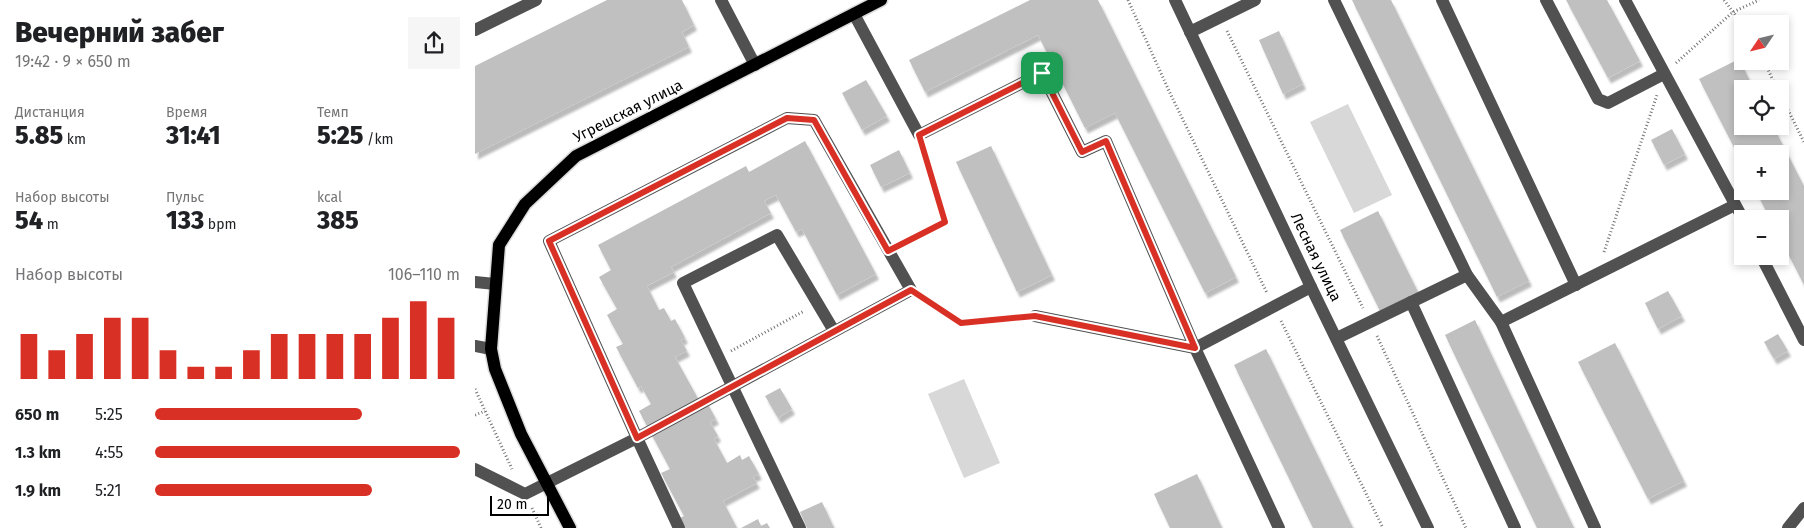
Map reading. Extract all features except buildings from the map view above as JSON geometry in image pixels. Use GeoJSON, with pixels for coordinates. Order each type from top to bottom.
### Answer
{"type":"FeatureCollection","features":[{"type":"Feature","properties":{"kind":"main road","name":"Угрешская улица"},"geometry":{"type":"LineString","coordinates":[[570,528],[521,434],[495,370],[491,349],[499,245],[525,204],[576,156],[881,0]]}},
{"type":"Feature","properties":{"kind":"street"},"geometry":{"type":"LineString","coordinates":[[475,30],[536,0]]}},
{"type":"Feature","properties":{"kind":"street"},"geometry":{"type":"LineString","coordinates":[[721,0],[755,65]]}},
{"type":"Feature","properties":{"kind":"street","name":"Лесная улица"},"geometry":{"type":"LineString","coordinates":[[1175,0],[1428,528]]}},
{"type":"Feature","properties":{"kind":"street"},"geometry":{"type":"LineString","coordinates":[[1190,32],[1255,0]]}},
{"type":"Feature","properties":{"kind":"street"},"geometry":{"type":"LineString","coordinates":[[1334,0],[1467,275],[1501,322],[1595,528]]}},
{"type":"Feature","properties":{"kind":"street"},"geometry":{"type":"LineString","coordinates":[[1442,0],[1576,285]]}},
{"type":"Feature","properties":{"kind":"street"},"geometry":{"type":"LineString","coordinates":[[1546,0],[1598,99],[1608,103],[1664,74]]}},
{"type":"Feature","properties":{"kind":"street"},"geometry":{"type":"LineString","coordinates":[[1625,0],[1738,210]]}},
{"type":"Feature","properties":{"kind":"street"},"geometry":{"type":"LineString","coordinates":[[854,14],[919,135],[1042,73],[1082,152],[1106,141],[1195,348],[1279,528]]}},
{"type":"Feature","properties":{"kind":"street"},"geometry":{"type":"LineString","coordinates":[[475,469],[525,494],[637,438],[911,290],[814,120],[787,118],[549,241],[637,438],[679,528]]}},
{"type":"Feature","properties":{"kind":"street"},"geometry":{"type":"LineString","coordinates":[[1501,322],[1735,204]]}},
{"type":"Feature","properties":{"kind":"street"},"geometry":{"type":"LineString","coordinates":[[800,528],[683,284],[777,235],[835,331]]}},
{"type":"Feature","properties":{"kind":"street"},"geometry":{"type":"LineString","coordinates":[[1766,265],[1804,340]]}},
{"type":"Feature","properties":{"kind":"street"},"geometry":{"type":"LineString","coordinates":[[1337,338],[1467,275]]}},
{"type":"Feature","properties":{"kind":"street"},"geometry":{"type":"LineString","coordinates":[[475,282],[495,284]]}},
{"type":"Feature","properties":{"kind":"street"},"geometry":{"type":"LineString","coordinates":[[1035,316],[1195,348],[1311,287]]}},
{"type":"Feature","properties":{"kind":"street"},"geometry":{"type":"LineString","coordinates":[[1411,302],[1515,528]]}},
{"type":"Feature","properties":{"kind":"street"},"geometry":{"type":"LineString","coordinates":[[475,346],[491,349]]}},
{"type":"Feature","properties":{"kind":"street"},"geometry":{"type":"LineString","coordinates":[[1788,528],[1804,508]]}},
{"type":"Feature","properties":{"kind":"path"},"geometry":{"type":"LineString","coordinates":[[1128,0],[1169,91],[1383,528]]}},
{"type":"Feature","properties":{"kind":"path"},"geometry":{"type":"LineString","coordinates":[[1724,0],[1735,15]]}},
{"type":"Feature","properties":{"kind":"path"},"geometry":{"type":"LineString","coordinates":[[1596,274],[1664,74],[1733,12],[1759,0]]}},
{"type":"Feature","properties":{"kind":"path"},"geometry":{"type":"LineString","coordinates":[[1220,17],[1371,322],[1466,528]]}},
{"type":"Feature","properties":{"kind":"path"},"geometry":{"type":"LineString","coordinates":[[1789,112],[1804,142]]}},
{"type":"Feature","properties":{"kind":"path"},"geometry":{"type":"LineString","coordinates":[[888,251],[945,222],[919,135]]}},
{"type":"Feature","properties":{"kind":"path"},"geometry":{"type":"LineString","coordinates":[[911,290],[961,323],[1035,316]]}},
{"type":"Feature","properties":{"kind":"path"},"geometry":{"type":"LineString","coordinates":[[719,358],[818,303]]}},
{"type":"Feature","properties":{"kind":"path"},"geometry":{"type":"LineString","coordinates":[[475,389],[512,469]]}},
{"type":"Feature","properties":{"kind":"path"},"geometry":{"type":"LineString","coordinates":[[475,415],[485,411]]}},
{"type":"Feature","properties":{"kind":"path"},"geometry":{"type":"LineString","coordinates":[[525,494],[541,528]]}},
{"type":"Feature","properties":{"kind":"shaded area"},"geometry":{"type":"Polygon","coordinates":[[[1348,104],[1392,195],[1354,213],[1310,122],[1348,104]]]}},
{"type":"Feature","properties":{"kind":"shaded area"},"geometry":{"type":"Polygon","coordinates":[[[964,379],[1000,463],[964,478],[928,394],[964,379]]]}},
{"type":"Feature","properties":{"kind":"route"},"geometry":{"type":"LineString","coordinates":[[1042,73],[1082,152],[1106,141],[1195,348],[1035,316],[961,323],[911,290],[637,438],[549,241],[787,118],[814,120],[888,251],[945,222],[919,135],[1042,73]]}}]}
